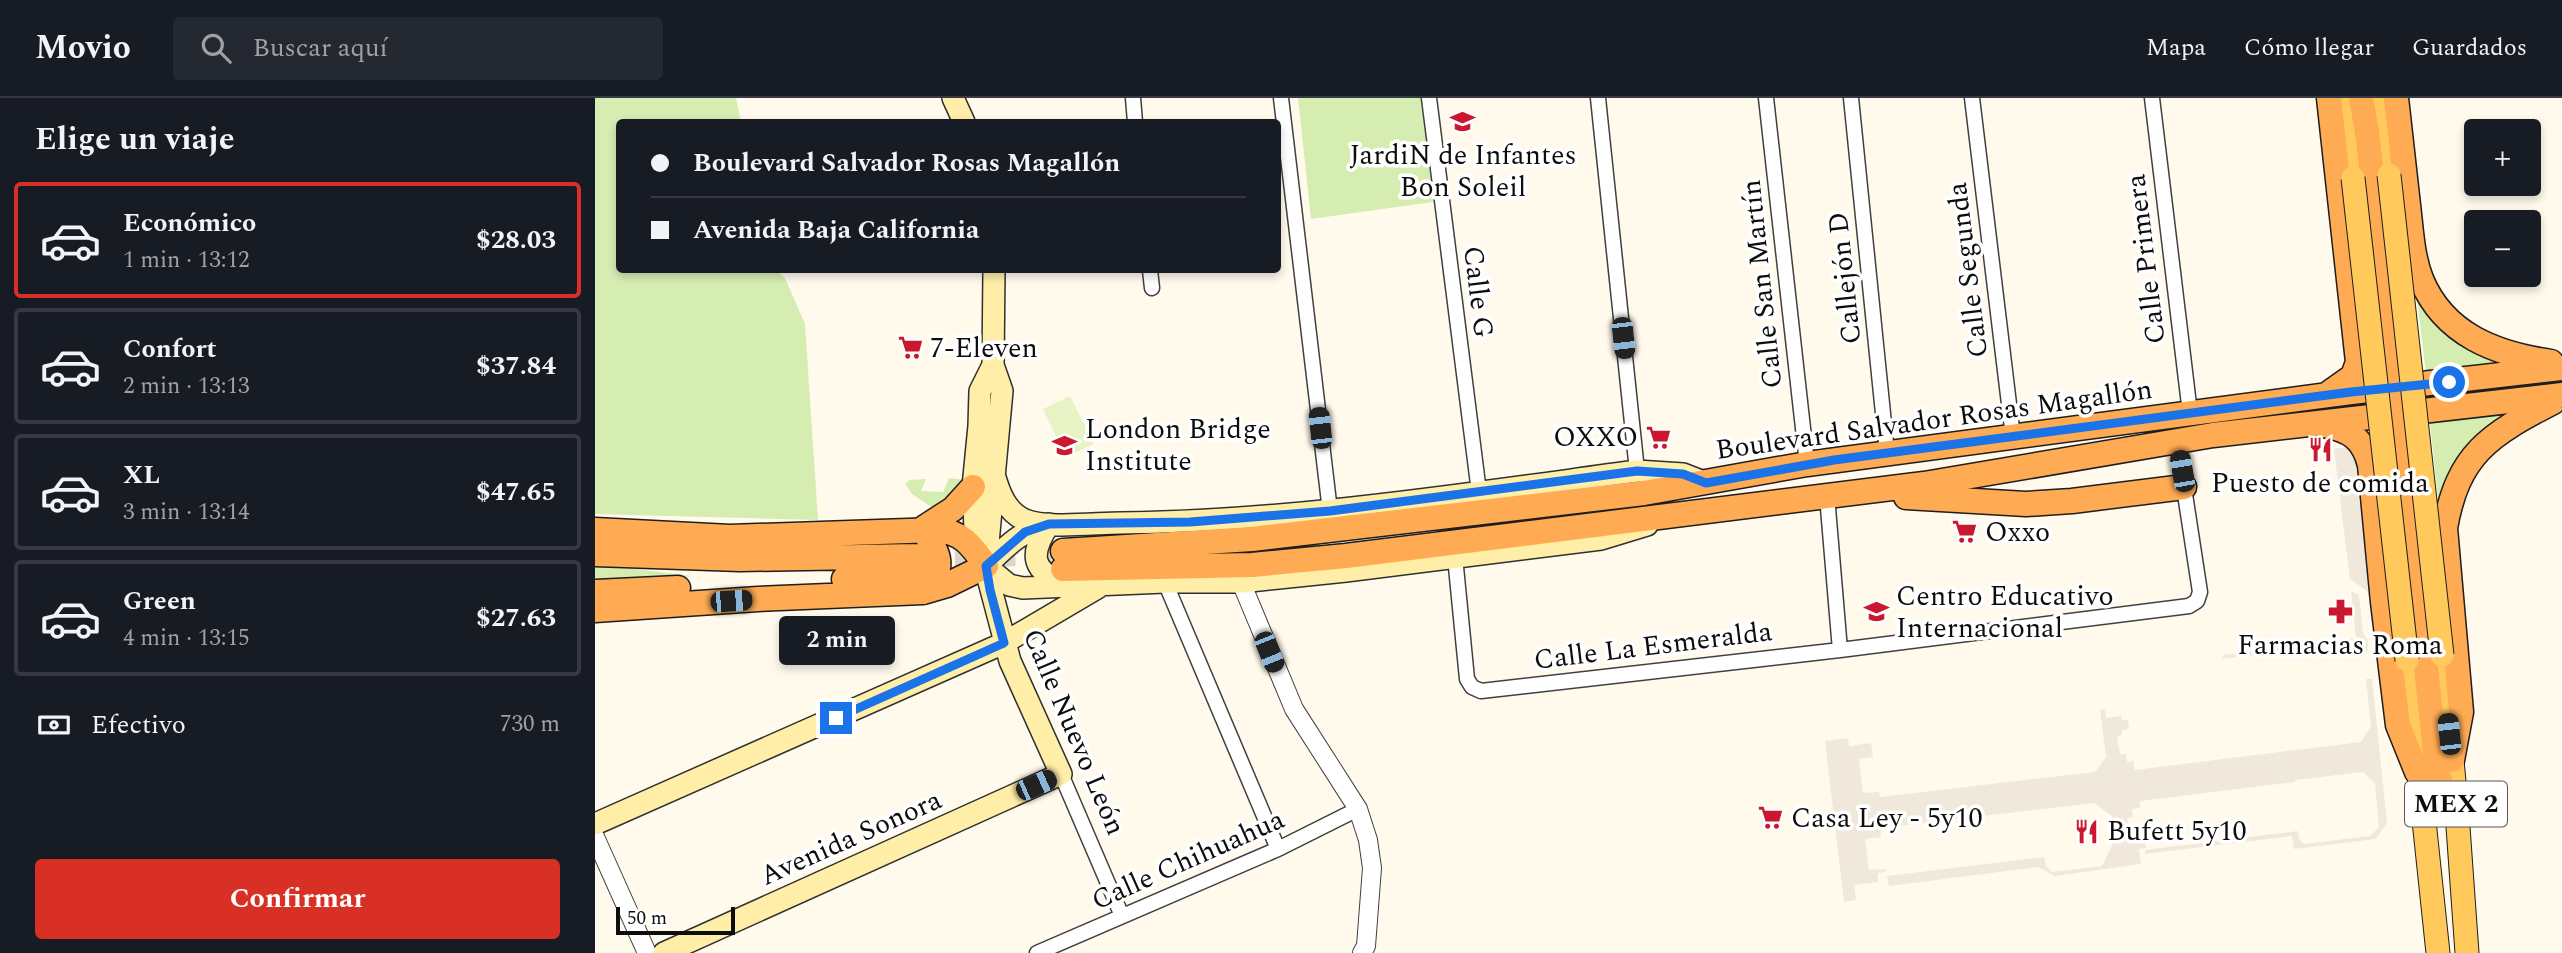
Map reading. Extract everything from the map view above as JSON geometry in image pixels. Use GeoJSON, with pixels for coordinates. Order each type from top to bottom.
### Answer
{"type":"FeatureCollection","features":[{"type":"Feature","properties":{"kind":"highway"},"geometry":{"type":"LineString","coordinates":[[2326,395],[2353,376],[2358,362],[2329,98]]}},
{"type":"Feature","properties":{"kind":"highway"},"geometry":{"type":"LineString","coordinates":[[2361,98],[2397,388],[2403,402],[2411,407],[2436,410]]}},
{"type":"Feature","properties":{"kind":"highway"},"geometry":{"type":"LineString","coordinates":[[2396,98],[2413,252],[2421,280],[2434,303],[2466,335],[2494,349],[2562,365]]}},
{"type":"Feature","properties":{"kind":"highway","name":"Boulevard Salvador Rosas Magallón"},"geometry":{"type":"LineString","coordinates":[[1064,569],[1252,539],[1644,494],[1807,464],[2562,365]]}},
{"type":"Feature","properties":{"kind":"highway"},"geometry":{"type":"LineString","coordinates":[[2359,391],[2391,401],[2399,414],[2437,771],[2444,793],[2457,813]]}},
{"type":"Feature","properties":{"kind":"highway","name":"Boulevard Salvador Rosas Magallón"},"geometry":{"type":"LineString","coordinates":[[1064,569],[1252,565],[1674,517],[1924,484],[2177,442],[2562,396]]}},
{"type":"Feature","properties":{"kind":"highway"},"geometry":{"type":"LineString","coordinates":[[2452,760],[2461,712],[2445,528],[2450,500],[2460,474],[2487,443],[2515,421],[2562,396]]}},
{"type":"Feature","properties":{"kind":"highway"},"geometry":{"type":"LineString","coordinates":[[2316,424],[2349,433],[2366,449],[2370,465],[2398,725],[2417,772]]}},
{"type":"Feature","properties":{"kind":"highway"},"geometry":{"type":"LineString","coordinates":[[922,529],[953,509],[973,487]]}},
{"type":"Feature","properties":{"kind":"highway"},"geometry":{"type":"LineString","coordinates":[[1836,495],[2026,504],[2184,487]]}},
{"type":"Feature","properties":{"kind":"highway"},"geometry":{"type":"LineString","coordinates":[[595,592],[937,574],[937,551],[922,529]]}},
{"type":"Feature","properties":{"kind":"highway"},"geometry":{"type":"LineString","coordinates":[[595,530],[730,537],[922,529],[950,531],[962,536],[972,545],[986,566],[947,585],[921,574],[740,559],[595,554]]}},
{"type":"Feature","properties":{"kind":"highway"},"geometry":{"type":"LineString","coordinates":[[595,610],[758,599],[921,574]]}},
{"type":"Feature","properties":{"kind":"main road"},"geometry":{"type":"LineString","coordinates":[[953,98],[963,119]]}},
{"type":"Feature","properties":{"kind":"main road","name":"MEX 2"},"geometry":{"type":"LineString","coordinates":[[2344,98],[2438,953]]}},
{"type":"Feature","properties":{"kind":"main road","name":"MEX 2"},"geometry":{"type":"LineString","coordinates":[[2382,98],[2442,655],[2467,953]]}},
{"type":"Feature","properties":{"kind":"main road"},"geometry":{"type":"LineString","coordinates":[[986,566],[1002,391],[993,365],[994,273]]}},
{"type":"Feature","properties":{"kind":"main road"},"geometry":{"type":"LineString","coordinates":[[993,365],[980,391],[973,487],[975,529],[986,566],[1009,585],[1043,589],[1064,569]]}},
{"type":"Feature","properties":{"kind":"main road"},"geometry":{"type":"LineString","coordinates":[[994,474],[1003,499],[1016,515],[1025,520],[1049,524],[1190,522],[1330,511],[1637,471],[1683,474],[1706,483]]}},
{"type":"Feature","properties":{"kind":"main road"},"geometry":{"type":"LineString","coordinates":[[1049,524],[1037,548],[1039,568],[1047,577],[1064,569],[1101,585],[1241,582],[1455,557],[1601,539],[1674,517]]}},
{"type":"Feature","properties":{"kind":"main road"},"geometry":{"type":"LineString","coordinates":[[986,566],[1025,532],[1049,524]]}},
{"type":"Feature","properties":{"kind":"main road","name":"Calle Nuevo León"},"geometry":{"type":"LineString","coordinates":[[986,566],[1004,643],[1019,685],[1061,774]]}},
{"type":"Feature","properties":{"kind":"main road"},"geometry":{"type":"LineString","coordinates":[[595,824],[1004,643],[1101,585]]}},
{"type":"Feature","properties":{"kind":"main road","name":"Avenida Sonora"},"geometry":{"type":"LineString","coordinates":[[664,953],[1061,774]]}},
{"type":"Feature","properties":{"kind":"street"},"geometry":{"type":"LineString","coordinates":[[1133,98],[1135,119]]}},
{"type":"Feature","properties":{"kind":"street"},"geometry":{"type":"LineString","coordinates":[[1281,98],[1330,511]]}},
{"type":"Feature","properties":{"kind":"street","name":"Calle G"},"geometry":{"type":"LineString","coordinates":[[1429,98],[1479,492]]}},
{"type":"Feature","properties":{"kind":"street"},"geometry":{"type":"LineString","coordinates":[[1598,98],[1637,471]]}},
{"type":"Feature","properties":{"kind":"street","name":"Calle San Martín"},"geometry":{"type":"LineString","coordinates":[[1766,98],[1807,464]]}},
{"type":"Feature","properties":{"kind":"street","name":"Callejón D"},"geometry":{"type":"LineString","coordinates":[[1851,98],[1887,453]]}},
{"type":"Feature","properties":{"kind":"street","name":"Calle Segunda"},"geometry":{"type":"LineString","coordinates":[[1972,98],[2013,437]]}},
{"type":"Feature","properties":{"kind":"street","name":"Calle Primera"},"geometry":{"type":"LineString","coordinates":[[2152,98],[2190,413]]}},
{"type":"Feature","properties":{"kind":"street"},"geometry":{"type":"LineString","coordinates":[[1150,273],[1152,288]]}},
{"type":"Feature","properties":{"kind":"street"},"geometry":{"type":"LineString","coordinates":[[1836,495],[1840,650],[2189,606],[2197,601],[2200,592],[2177,442]]}},
{"type":"Feature","properties":{"kind":"street","name":"Calle La Esmeralda"},"geometry":{"type":"LineString","coordinates":[[1455,557],[1467,679],[1472,687],[1481,691],[1840,650]]}},
{"type":"Feature","properties":{"kind":"street"},"geometry":{"type":"LineString","coordinates":[[1165,582],[1278,849]]}},
{"type":"Feature","properties":{"kind":"street"},"geometry":{"type":"LineString","coordinates":[[1241,582],[1294,709],[1358,809],[1368,840],[1372,868],[1366,946],[1361,953]]}},
{"type":"Feature","properties":{"kind":"street","name":"Calle Nuevo León"},"geometry":{"type":"LineString","coordinates":[[1061,774],[1122,916]]}},
{"type":"Feature","properties":{"kind":"street","name":"Calle Chihuahua"},"geometry":{"type":"LineString","coordinates":[[1037,953],[1278,849],[1358,809]]}},
{"type":"Feature","properties":{"kind":"street"},"geometry":{"type":"LineString","coordinates":[[595,837],[647,953]]}},
{"type":"Feature","properties":{"kind":"green space"},"geometry":{"type":"Polygon","coordinates":[[[595,98],[736,98],[740,119],[616,119],[616,273],[779,273],[785,278],[805,324],[818,520],[595,514],[595,98]]]}},
{"type":"Feature","properties":{"kind":"green space"},"geometry":{"type":"Polygon","coordinates":[[[1298,98],[1422,98],[1433,202],[1311,219],[1298,98]]]}},
{"type":"Feature","properties":{"kind":"green space"},"geometry":{"type":"Polygon","coordinates":[[[2415,282],[2521,364],[2426,373],[2415,282]]]}},
{"type":"Feature","properties":{"kind":"green space"},"geometry":{"type":"Polygon","coordinates":[[[1070,396],[1094,444],[1066,457],[1043,409],[1070,396]]]}},
{"type":"Feature","properties":{"kind":"green space"},"geometry":{"type":"Polygon","coordinates":[[[2520,409],[2446,485],[2438,500],[2430,423],[2520,409]]]}},
{"type":"Feature","properties":{"kind":"green space"},"geometry":{"type":"Polygon","coordinates":[[[949,478],[966,480],[936,510],[912,494],[905,484],[910,480],[926,479],[921,491],[943,492],[949,478]]]}},
{"type":"Feature","properties":{"kind":"green space"},"geometry":{"type":"Polygon","coordinates":[[[595,564],[692,576],[663,582],[595,587],[595,564]]]}},
{"type":"Feature","properties":{"kind":"shaded area"},"geometry":{"type":"Polygon","coordinates":[[[2334,449],[2354,449],[2365,497],[2360,497],[2359,501],[2365,511],[2377,596],[2368,596],[2367,591],[2350,579],[2334,449]]]}},
{"type":"Feature","properties":{"kind":"shaded area"},"geometry":{"type":"Polygon","coordinates":[[[2351,591],[2359,595],[2363,634],[2368,640],[2367,653],[2359,655],[2353,642],[2222,659],[2223,655],[2356,638],[2351,591]]]}},
{"type":"Feature","properties":{"kind":"shaded area"},"geometry":{"type":"Polygon","coordinates":[[[2366,679],[2372,679],[2387,823],[2376,839],[2294,849],[2292,836],[2145,854],[2145,850],[2298,831],[2299,839],[2304,844],[2370,836],[2379,827],[2375,783],[2363,772],[2140,801],[2140,808],[2132,809],[2133,817],[2127,818],[2129,832],[2135,832],[2137,838],[2144,837],[2146,848],[2139,849],[2141,864],[2055,876],[2038,867],[1889,886],[1887,876],[2044,857],[2046,866],[2052,872],[2102,866],[2114,841],[2112,816],[2094,803],[1880,828],[1881,837],[1865,839],[1869,870],[1886,869],[1886,872],[1878,873],[1878,882],[1854,885],[1856,900],[1844,902],[1825,741],[1848,738],[1849,746],[1871,743],[1873,757],[1859,759],[1863,793],[1879,792],[1880,797],[2095,772],[2106,757],[2100,710],[2105,709],[2106,718],[2121,716],[2122,720],[2128,720],[2129,729],[2122,730],[2122,735],[2117,737],[2120,754],[2126,754],[2127,762],[2133,761],[2135,770],[2361,742],[2371,726],[2366,679]]]}},
{"type":"Feature","properties":{"kind":"tunnel"},"geometry":{"type":"LineString","coordinates":[[919,556],[1063,551]]}},
{"type":"Feature","properties":{"kind":"place","name":"JardiN de Infantes Bon Soleil"},"geometry":{"type":"Point","coordinates":[1463,121]}},
{"type":"Feature","properties":{"kind":"place","name":"7-Eleven"},"geometry":{"type":"Point","coordinates":[910,348]}},
{"type":"Feature","properties":{"kind":"place","name":"OXXO"},"geometry":{"type":"Point","coordinates":[1658,437]}},
{"type":"Feature","properties":{"kind":"place","name":"London Bridge Institute"},"geometry":{"type":"Point","coordinates":[1065,445]}},
{"type":"Feature","properties":{"kind":"place","name":"Puesto de comida"},"geometry":{"type":"Point","coordinates":[2320,449]}},
{"type":"Feature","properties":{"kind":"place","name":"Oxxo"},"geometry":{"type":"Point","coordinates":[1965,532]}},
{"type":"Feature","properties":{"kind":"place","name":"Farmacias Roma"},"geometry":{"type":"Point","coordinates":[2340,611]}},
{"type":"Feature","properties":{"kind":"place","name":"Centro Educativo Internacional"},"geometry":{"type":"Point","coordinates":[1876,612]}},
{"type":"Feature","properties":{"kind":"place","name":"Casa Ley - 5y10"},"geometry":{"type":"Point","coordinates":[1771,818]}},
{"type":"Feature","properties":{"kind":"place","name":"Bufett 5y10"},"geometry":{"type":"Point","coordinates":[2087,831]}},
{"type":"Feature","properties":{"kind":"route"},"geometry":{"type":"LineString","coordinates":[[836,718],[1004,643],[986,566],[1025,532],[1049,524],[1190,522],[1330,511],[1637,471],[1683,474],[1706,483],[1834,460],[2351,392],[2449,382]]}}]}
